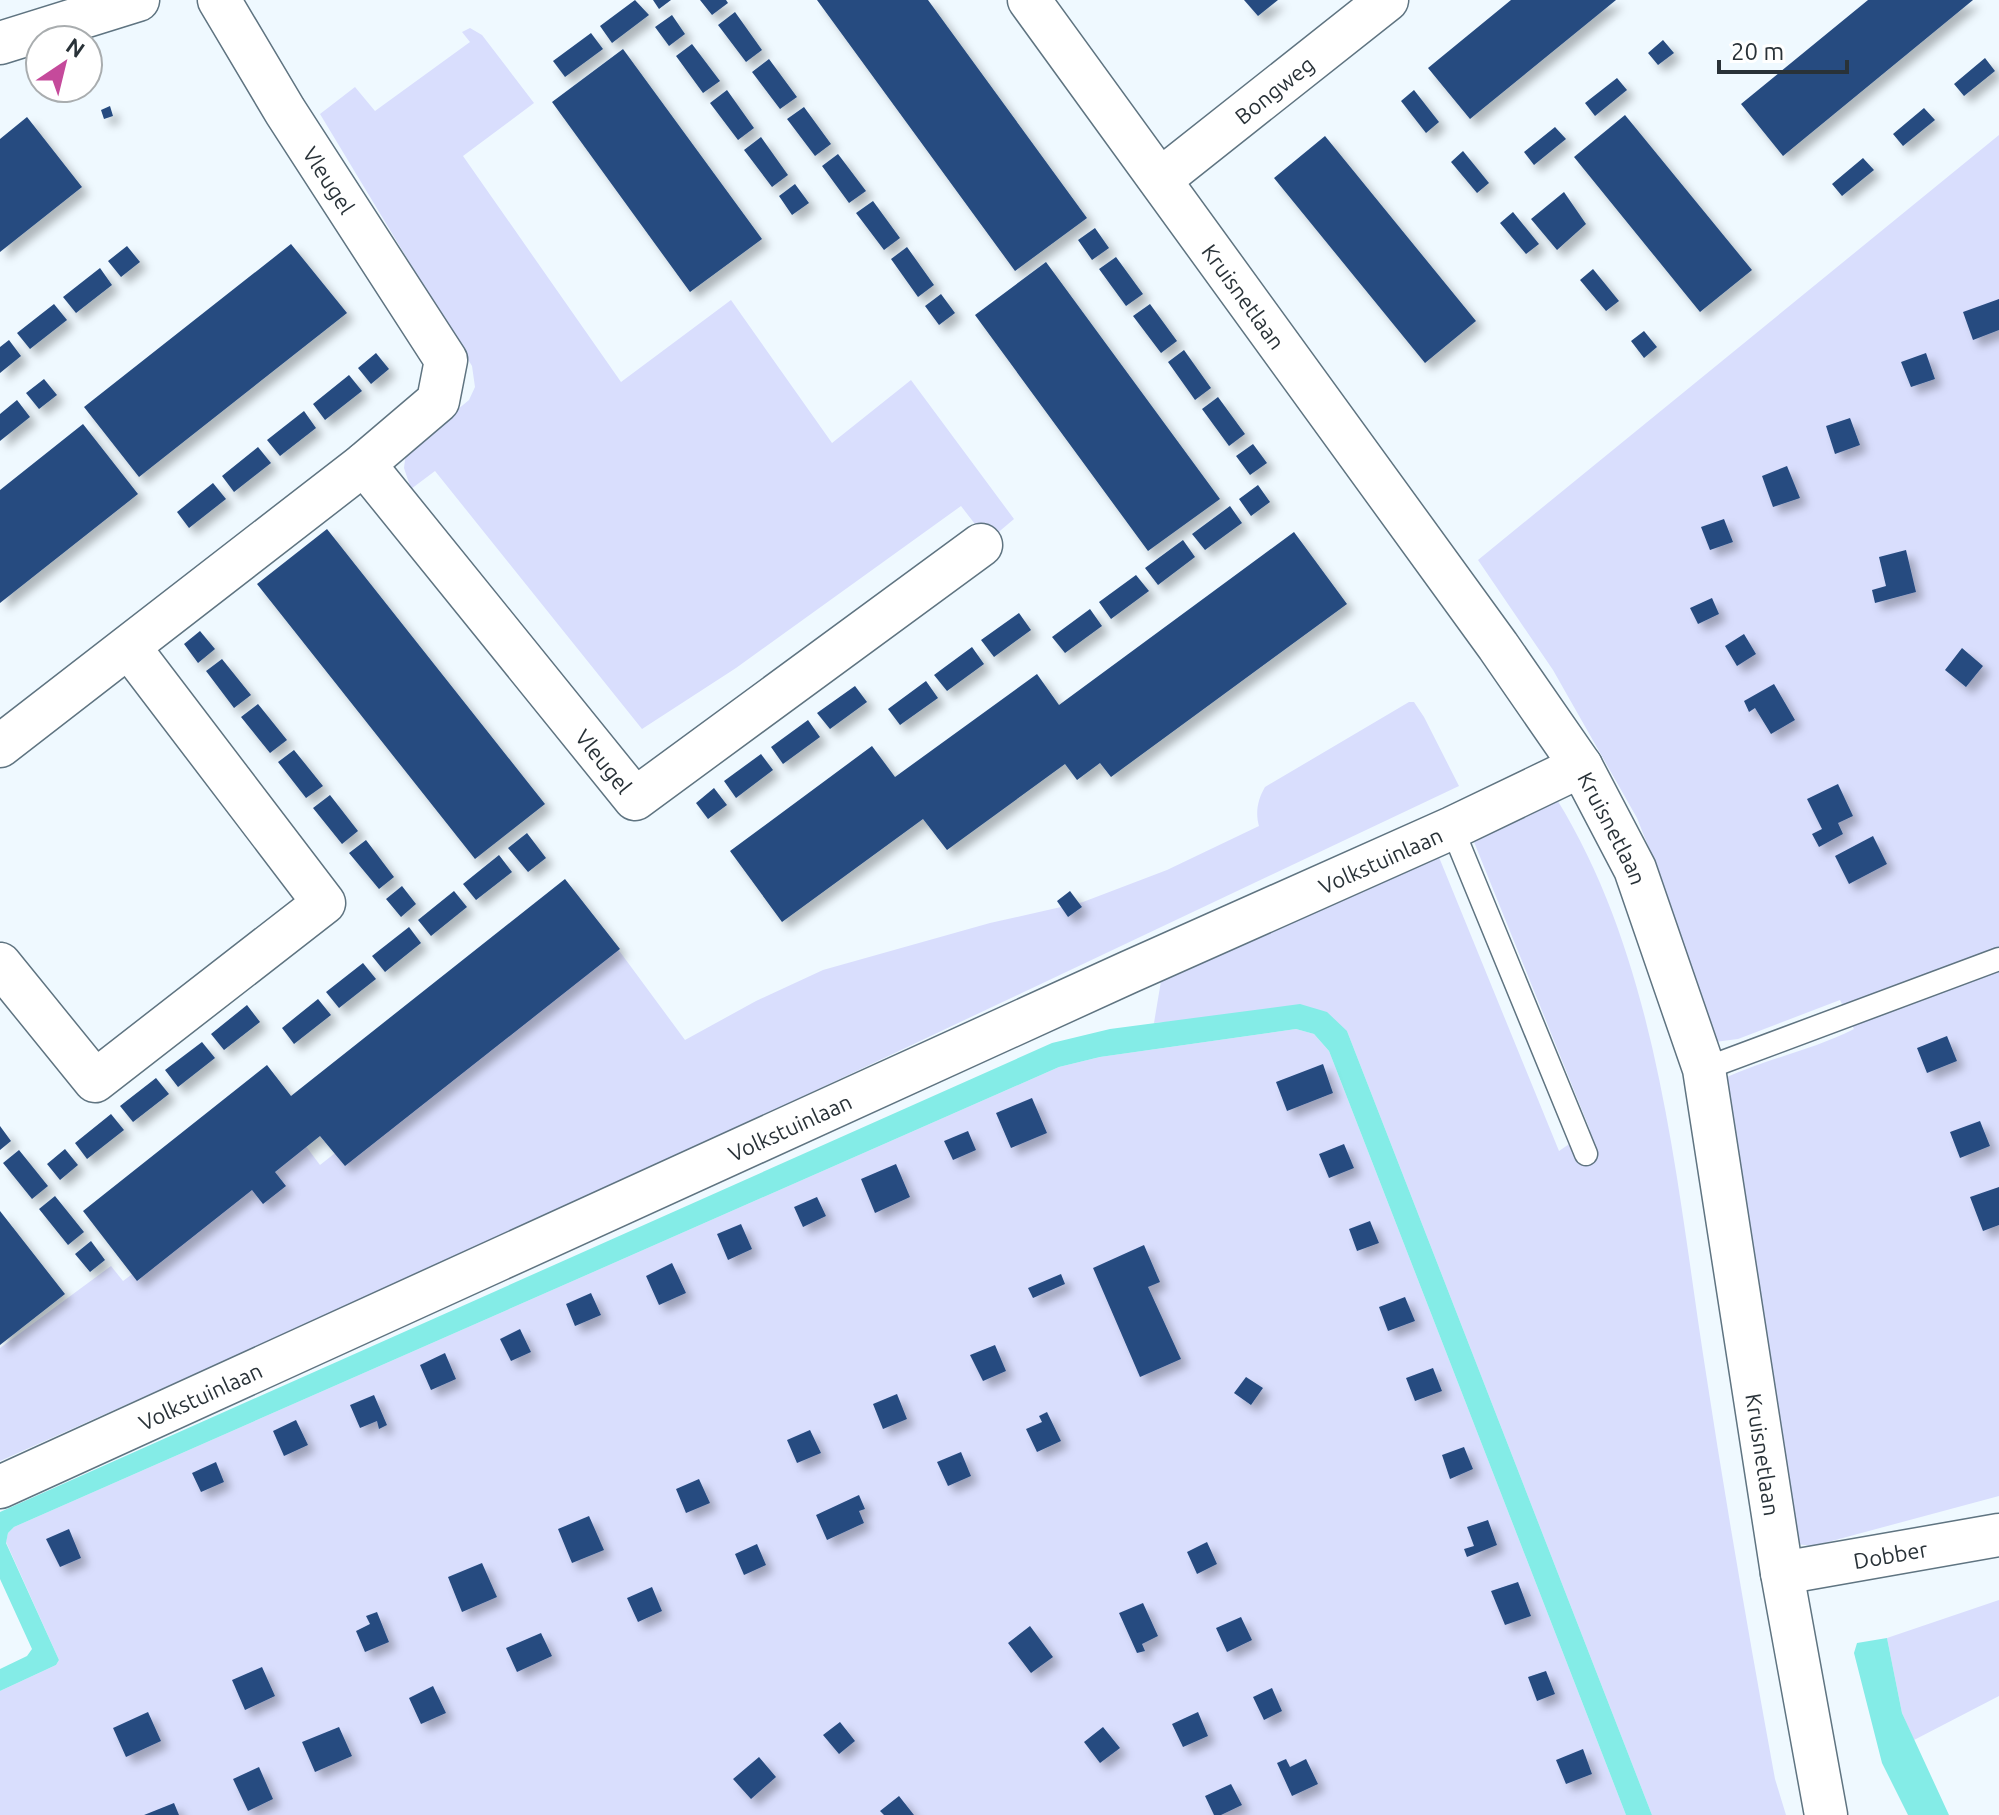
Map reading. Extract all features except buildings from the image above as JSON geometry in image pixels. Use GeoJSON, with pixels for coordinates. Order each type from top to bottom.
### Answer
{"type":"FeatureCollection","features":[{"type":"Feature","properties":{"kind":"street"},"geometry":{"type":"LineString","coordinates":[[0,43],[138,0]]}},
{"type":"Feature","properties":{"kind":"street","name":"Vleugel"},"geometry":{"type":"LineString","coordinates":[[0,746],[364,464],[438,401],[446,360],[285,111],[219,0]]}},
{"type":"Feature","properties":{"kind":"street","name":"Kruisnetlaan"},"geometry":{"type":"LineString","coordinates":[[1029,0],[1498,646],[1581,766],[1635,869],[1704,1069],[1782,1573],[1826,1815]]}},
{"type":"Feature","properties":{"kind":"street","name":"Bongweg"},"geometry":{"type":"LineString","coordinates":[[1161,179],[1387,0]]}},
{"type":"Feature","properties":{"kind":"street","name":"Vleugel"},"geometry":{"type":"LineString","coordinates":[[364,464],[635,799],[981,545]]}},
{"type":"Feature","properties":{"kind":"street"},"geometry":{"type":"LineString","coordinates":[[0,964],[95,1081],[324,903],[129,647]]}},
{"type":"Feature","properties":{"kind":"street","name":"Volkstuinlaan"},"geometry":{"type":"LineString","coordinates":[[0,1487],[1452,828],[1581,766]]}},
{"type":"Feature","properties":{"kind":"street","name":"Dobber"},"geometry":{"type":"LineString","coordinates":[[1782,1573],[1999,1535]]}},
{"type":"Feature","properties":{"kind":"lane"},"geometry":{"type":"LineString","coordinates":[[1452,828],[1586,1154]]}},
{"type":"Feature","properties":{"kind":"lane"},"geometry":{"type":"LineString","coordinates":[[1704,1069],[1999,959]]}},
{"type":"Feature","properties":{"kind":"shaded area"},"geometry":{"type":"Polygon","coordinates":[[[470,28],[482,35],[534,103],[463,156],[621,382],[731,300],[832,443],[911,380],[1014,519],[988,541],[961,506],[736,668],[642,729],[435,471],[411,489],[404,468],[406,452],[469,400],[475,387],[472,366],[320,114],[355,87],[375,111],[470,42],[462,32],[470,28]]]}},
{"type":"Feature","properties":{"kind":"shaded area"},"geometry":{"type":"Polygon","coordinates":[[[1999,135],[1999,1496],[1813,1546],[1788,1543],[1713,1084],[1854,1029],[1840,1000],[1738,1039],[1707,1043],[1706,1023],[1665,889],[1637,818],[1553,670],[1478,560],[1999,135]]]}},
{"type":"Feature","properties":{"kind":"shaded area"},"geometry":{"type":"Polygon","coordinates":[[[1409,702],[1414,702],[1424,717],[1459,786],[563,1210],[0,1461],[0,1348],[111,1266],[123,1281],[305,1145],[320,1165],[609,937],[685,1040],[756,1001],[823,970],[990,923],[1083,902],[1167,870],[1259,826],[1258,806],[1265,787],[1409,702]]]}},
{"type":"Feature","properties":{"kind":"shaded area"},"geometry":{"type":"Polygon","coordinates":[[[1549,787],[1586,852],[1615,921],[1657,1067],[1738,1573],[1775,1779],[1786,1815],[1652,1815],[1347,1031],[1192,1020],[1154,1023],[1163,969],[1434,845],[1559,1151],[1590,1130],[1472,837],[1549,787]]]}},
{"type":"Feature","properties":{"kind":"shaded area"},"geometry":{"type":"Polygon","coordinates":[[[1296,1029],[1314,1034],[1329,1051],[1626,1815],[0,1815],[0,1691],[56,1665],[59,1660],[6,1542],[8,1533],[14,1527],[1059,1067],[1100,1057],[1296,1029]]]}},
{"type":"Feature","properties":{"kind":"shaded area"},"geometry":{"type":"Polygon","coordinates":[[[1999,1600],[1999,1696],[1914,1740],[1902,1713],[1887,1638],[1999,1600]]]}},
{"type":"Feature","properties":{"kind":"water"},"geometry":{"type":"Polygon","coordinates":[[[1300,1004],[1327,1012],[1347,1031],[1652,1815],[1626,1815],[1329,1051],[1314,1034],[1296,1029],[1100,1057],[1059,1067],[14,1527],[8,1533],[6,1543],[59,1660],[56,1665],[0,1691],[0,1669],[27,1656],[32,1649],[0,1579],[0,1512],[1052,1043],[1110,1029],[1300,1004]]]}},
{"type":"Feature","properties":{"kind":"water"},"geometry":{"type":"Polygon","coordinates":[[[1887,1638],[1902,1713],[1949,1815],[1908,1815],[1882,1763],[1854,1653],[1857,1643],[1887,1638]]]}}]}
